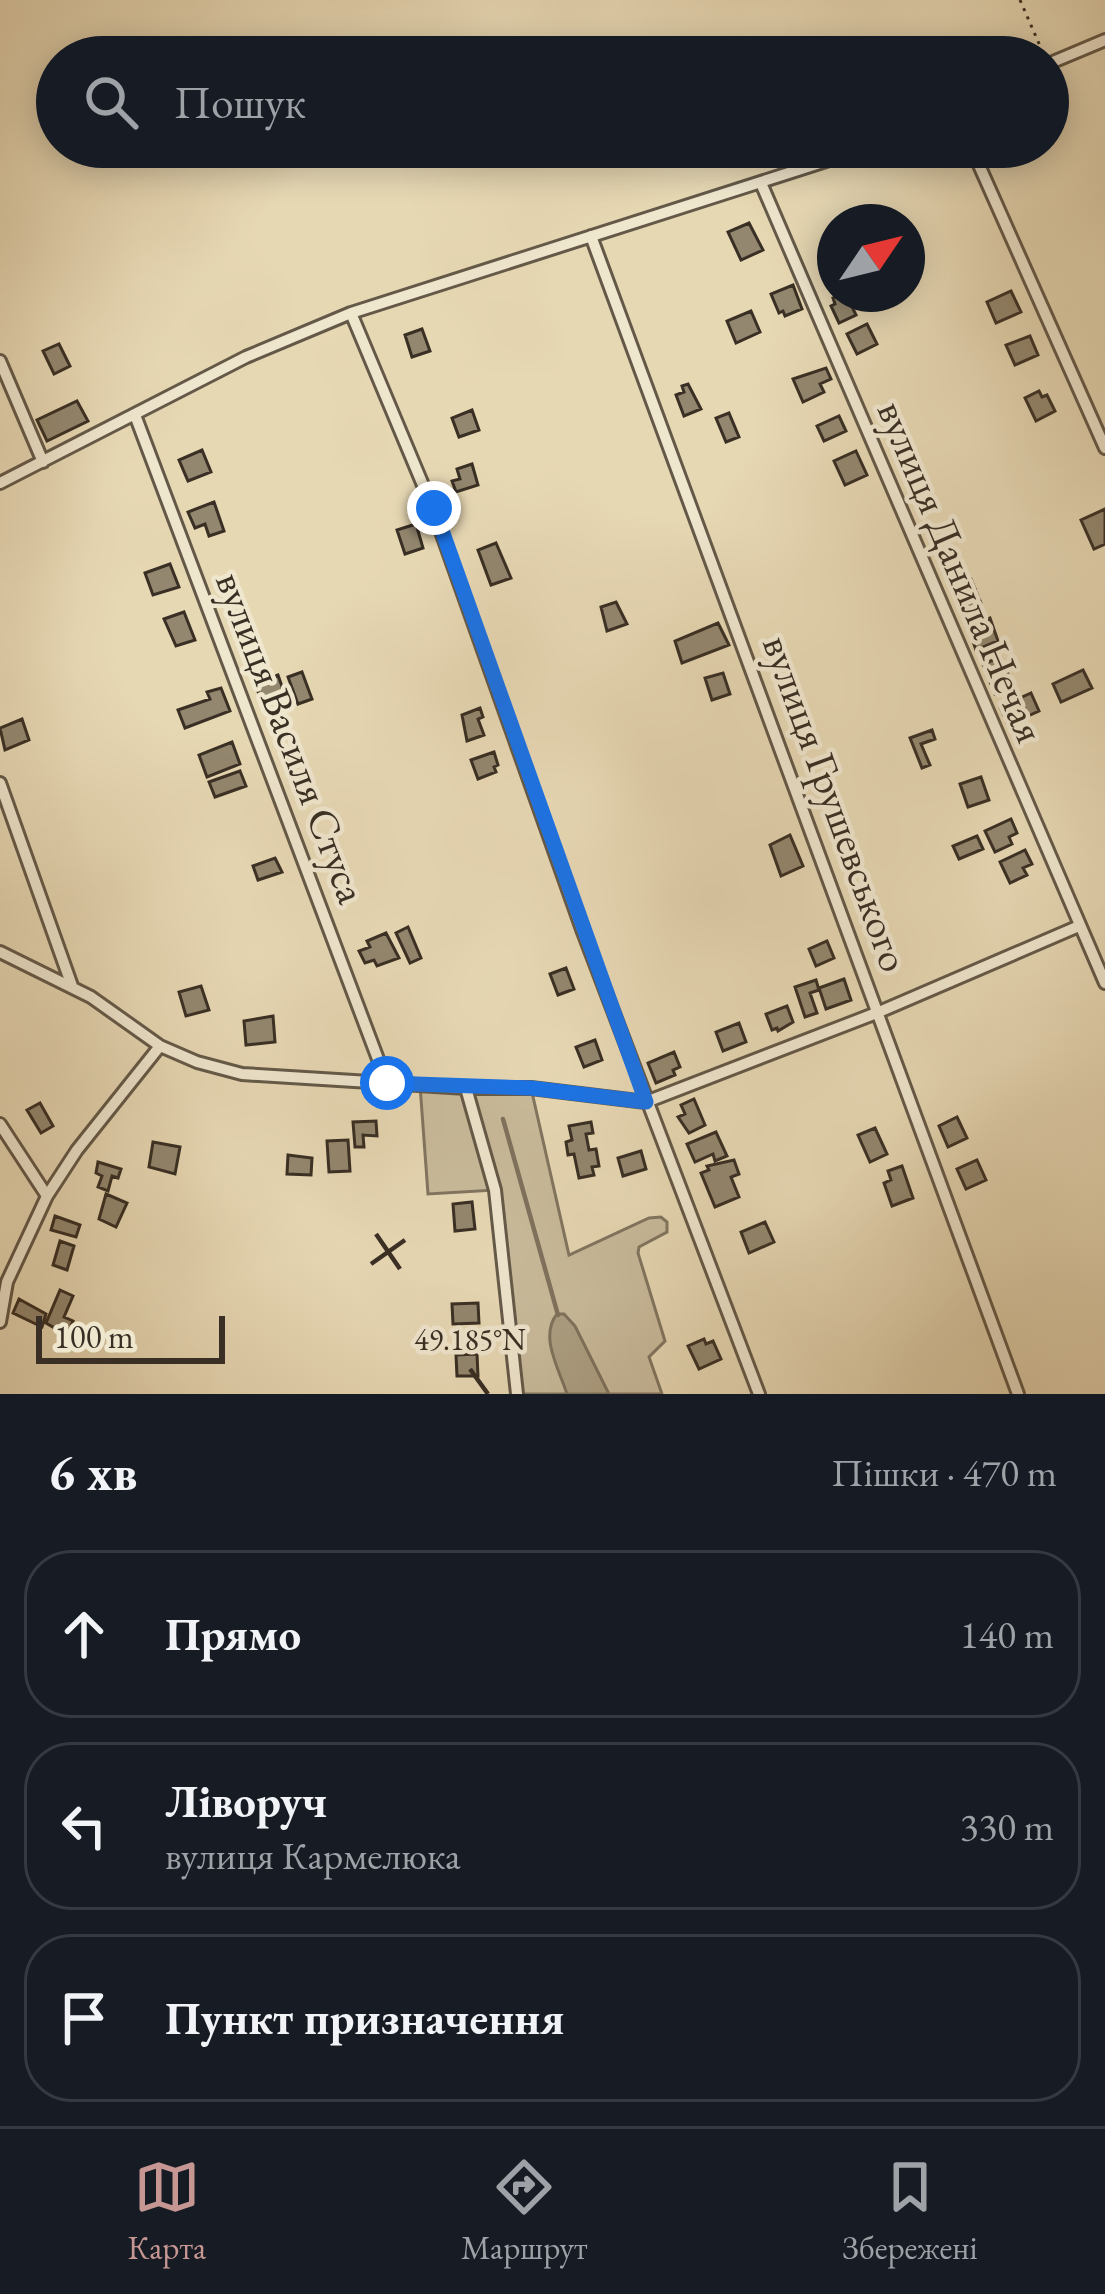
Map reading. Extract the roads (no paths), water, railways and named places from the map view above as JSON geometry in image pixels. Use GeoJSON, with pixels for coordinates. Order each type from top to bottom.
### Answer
{"type":"FeatureCollection","features":[{"type":"Feature","properties":{"kind":"street"},"geometry":{"type":"LineString","coordinates":[[1069,53],[1105,40]]}},
{"type":"Feature","properties":{"kind":"street"},"geometry":{"type":"LineString","coordinates":[[0,483],[246,357],[351,313],[806,168]]}},
{"type":"Feature","properties":{"kind":"street"},"geometry":{"type":"LineString","coordinates":[[979,168],[1105,448]]}},
{"type":"Feature","properties":{"kind":"street","name":"вулиця Данила Нечая"},"geometry":{"type":"LineString","coordinates":[[760,183],[1105,983]]}},
{"type":"Feature","properties":{"kind":"street","name":"вулиця Грушевського"},"geometry":{"type":"LineString","coordinates":[[591,236],[1018,1394]]}},
{"type":"Feature","properties":{"kind":"street"},"geometry":{"type":"LineString","coordinates":[[351,313],[434,508],[646,1102],[759,1394]]}},
{"type":"Feature","properties":{"kind":"street"},"geometry":{"type":"LineString","coordinates":[[0,362],[43,462]]}},
{"type":"Feature","properties":{"kind":"street","name":"вулиця Василя Стуса"},"geometry":{"type":"LineString","coordinates":[[135,415],[387,1083]]}},
{"type":"Feature","properties":{"kind":"street"},"geometry":{"type":"LineString","coordinates":[[0,783],[72,986]]}},
{"type":"Feature","properties":{"kind":"street"},"geometry":{"type":"LineString","coordinates":[[0,952],[72,986],[160,1046],[242,1074],[531,1088],[646,1102],[879,1012],[1079,926]]}},
{"type":"Feature","properties":{"kind":"street"},"geometry":{"type":"LineString","coordinates":[[0,1322],[7,1282],[47,1196],[76,1150],[160,1046]]}},
{"type":"Feature","properties":{"kind":"street"},"geometry":{"type":"LineString","coordinates":[[466,1088],[495,1190],[517,1394]]}},
{"type":"Feature","properties":{"kind":"street"},"geometry":{"type":"LineString","coordinates":[[0,1124],[47,1196]]}},
{"type":"Feature","properties":{"kind":"waterway"},"geometry":{"type":"LineString","coordinates":[[503,1119],[558,1315]]}}]}
